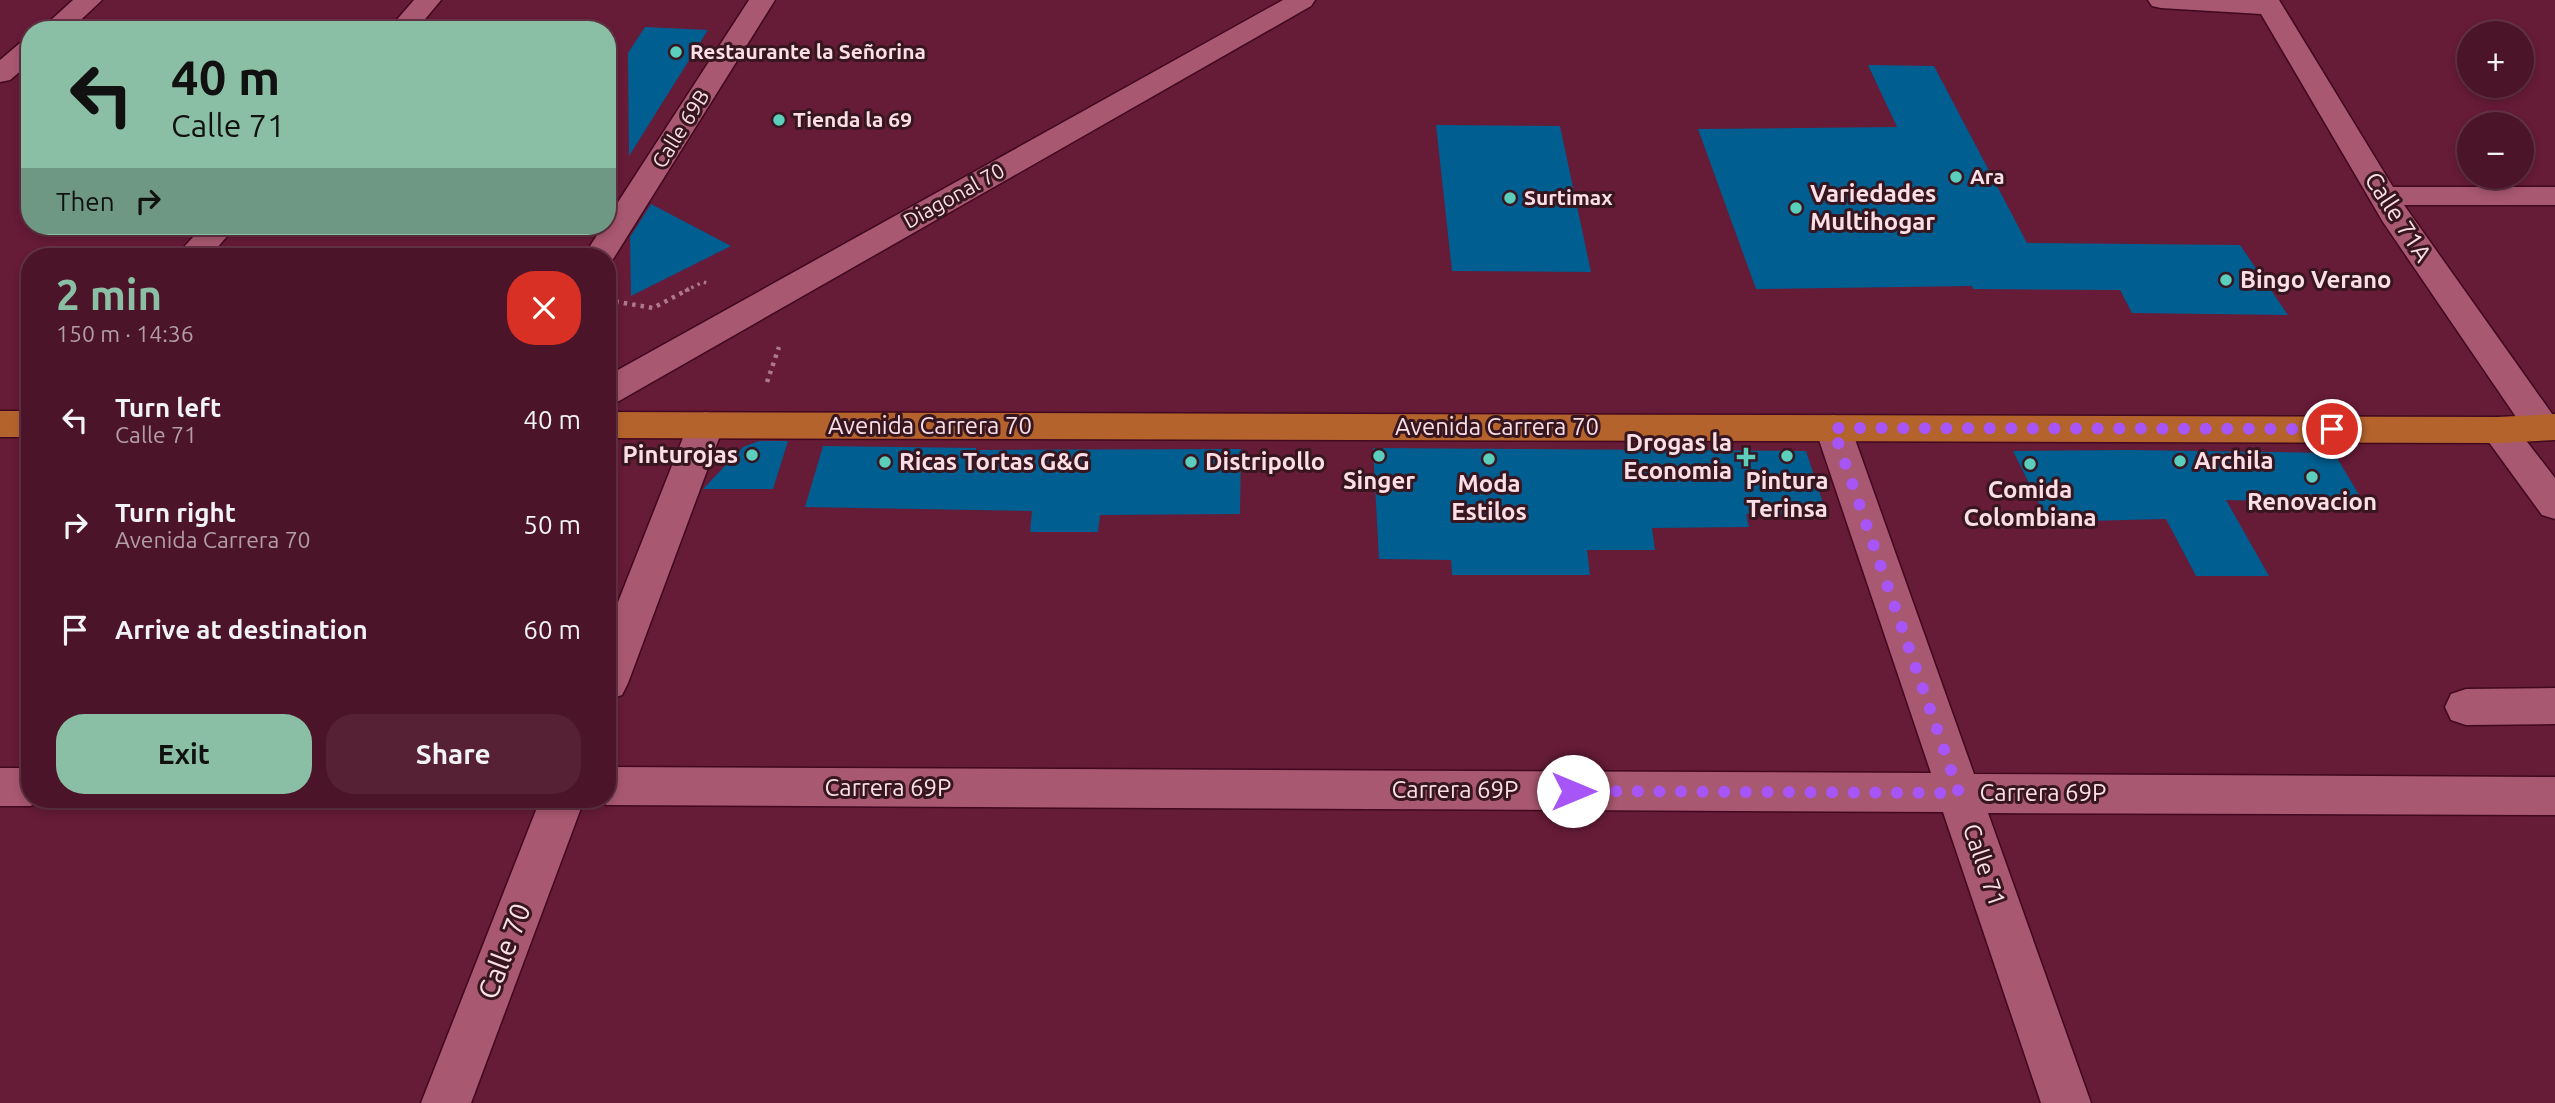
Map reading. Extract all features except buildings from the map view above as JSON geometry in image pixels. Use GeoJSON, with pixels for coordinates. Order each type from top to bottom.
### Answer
{"type":"FeatureCollection","features":[{"type":"Feature","properties":{"kind":"main road"},"geometry":{"type":"LineString","coordinates":[[0,424],[21,424]]}},
{"type":"Feature","properties":{"kind":"main road","name":"Avenida Carrera 70"},"geometry":{"type":"LineString","coordinates":[[616,425],[2498,430],[2548,427]]}},
{"type":"Feature","properties":{"kind":"street"},"geometry":{"type":"LineString","coordinates":[[64,21],[89,0]]}},
{"type":"Feature","properties":{"kind":"street"},"geometry":{"type":"LineString","coordinates":[[409,21],[428,0]]}},
{"type":"Feature","properties":{"kind":"street","name":"Calle 69B"},"geometry":{"type":"LineString","coordinates":[[616,232],[762,0]]}},
{"type":"Feature","properties":{"kind":"street","name":"Diagonal 70"},"geometry":{"type":"LineString","coordinates":[[616,387],[1301,0]]}},
{"type":"Feature","properties":{"kind":"street"},"geometry":{"type":"LineString","coordinates":[[2161,0],[2268,4]]}},
{"type":"Feature","properties":{"kind":"street","name":"Calle 71A"},"geometry":{"type":"LineString","coordinates":[[2268,4],[2383,196],[2548,427]]}},
{"type":"Feature","properties":{"kind":"street"},"geometry":{"type":"LineString","coordinates":[[0,74],[21,56]]}},
{"type":"Feature","properties":{"kind":"street"},"geometry":{"type":"LineString","coordinates":[[2383,196],[2555,196]]}},
{"type":"Feature","properties":{"kind":"street"},"geometry":{"type":"LineString","coordinates":[[199,248],[212,235]]}},
{"type":"Feature","properties":{"kind":"street"},"geometry":{"type":"LineString","coordinates":[[616,659],[706,425]]}},
{"type":"Feature","properties":{"kind":"street","name":"Calle 71"},"geometry":{"type":"LineString","coordinates":[[1833,428],[2066,1103]]}},
{"type":"Feature","properties":{"kind":"street"},"geometry":{"type":"LineString","coordinates":[[2498,430],[2555,505]]}},
{"type":"Feature","properties":{"kind":"street"},"geometry":{"type":"LineString","coordinates":[[2466,707],[2555,706]]}},
{"type":"Feature","properties":{"kind":"street","name":"Carrera 69P"},"geometry":{"type":"LineString","coordinates":[[616,786],[2555,796]]}},
{"type":"Feature","properties":{"kind":"street"},"geometry":{"type":"LineString","coordinates":[[0,787],[21,787]]}},
{"type":"Feature","properties":{"kind":"street","name":"Calle 70"},"geometry":{"type":"LineString","coordinates":[[446,1103],[559,808]]}},
{"type":"Feature","properties":{"kind":"place","name":"Restaurante la Señorina"},"geometry":{"type":"Point","coordinates":[676,52]}},
{"type":"Feature","properties":{"kind":"place","name":"Tienda la 69"},"geometry":{"type":"Point","coordinates":[779,120]}},
{"type":"Feature","properties":{"kind":"place","name":"Ara"},"geometry":{"type":"Point","coordinates":[1956,177]}},
{"type":"Feature","properties":{"kind":"place","name":"Surtimax"},"geometry":{"type":"Point","coordinates":[1510,198]}},
{"type":"Feature","properties":{"kind":"place","name":"Variedades Multihogar"},"geometry":{"type":"Point","coordinates":[1796,208]}},
{"type":"Feature","properties":{"kind":"place","name":"Bingo Verano"},"geometry":{"type":"Point","coordinates":[2226,280]}},
{"type":"Feature","properties":{"kind":"place","name":"Pinturojas"},"geometry":{"type":"Point","coordinates":[752,455]}},
{"type":"Feature","properties":{"kind":"place","name":"Singer"},"geometry":{"type":"Point","coordinates":[1379,456]}},
{"type":"Feature","properties":{"kind":"place","name":"Pintura Terinsa"},"geometry":{"type":"Point","coordinates":[1787,456]}},
{"type":"Feature","properties":{"kind":"place","name":"Drogas la Economia"},"geometry":{"type":"Point","coordinates":[1746,457]}},
{"type":"Feature","properties":{"kind":"place","name":"Moda Estilos"},"geometry":{"type":"Point","coordinates":[1489,459]}},
{"type":"Feature","properties":{"kind":"place","name":"Archila"},"geometry":{"type":"Point","coordinates":[2180,461]}},
{"type":"Feature","properties":{"kind":"place","name":"Ricas Tortas G&G"},"geometry":{"type":"Point","coordinates":[885,462]}},
{"type":"Feature","properties":{"kind":"place","name":"Distripollo"},"geometry":{"type":"Point","coordinates":[1191,462]}},
{"type":"Feature","properties":{"kind":"place","name":"Comida Colombiana"},"geometry":{"type":"Point","coordinates":[2030,464]}},
{"type":"Feature","properties":{"kind":"place","name":"Renovacion"},"geometry":{"type":"Point","coordinates":[2312,477]}},
{"type":"Feature","properties":{"kind":"route"},"geometry":{"type":"LineString","coordinates":[[1573,791],[1959,793],[1833,428],[2332,429]]}}]}
